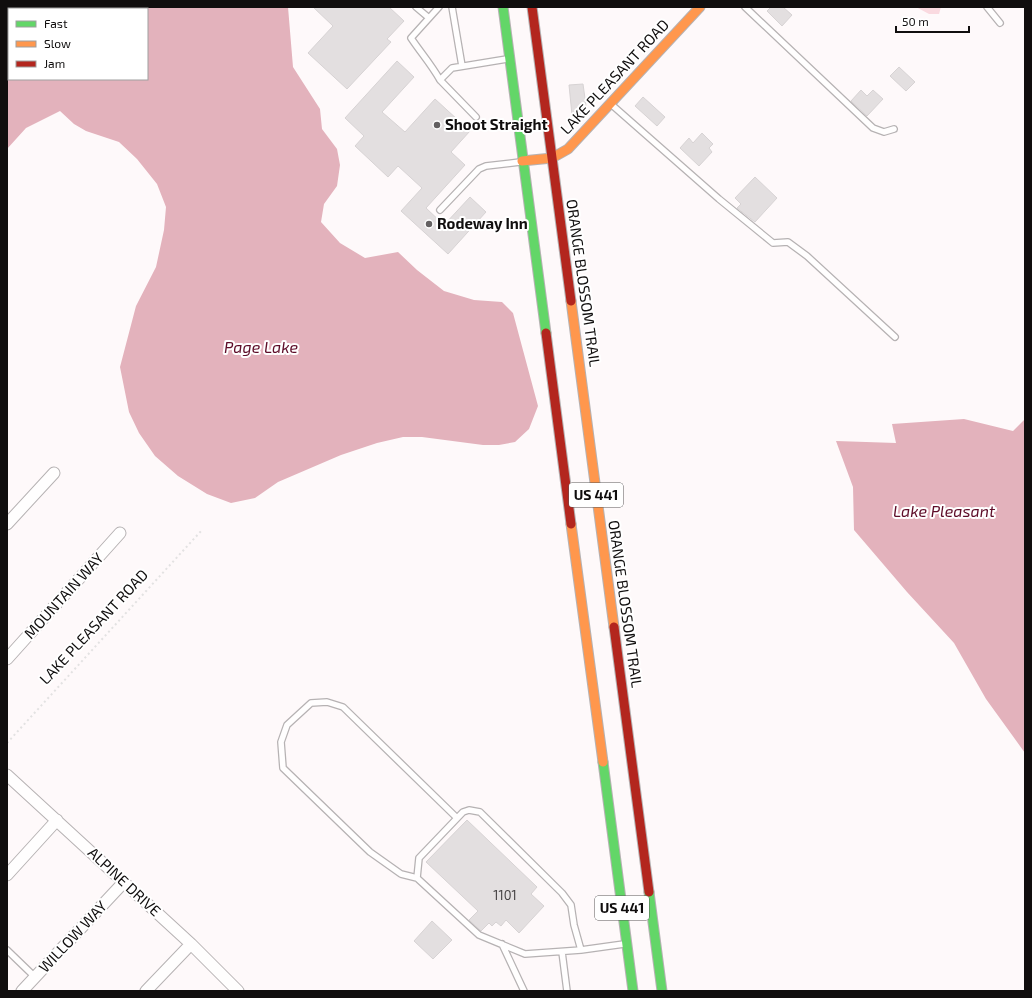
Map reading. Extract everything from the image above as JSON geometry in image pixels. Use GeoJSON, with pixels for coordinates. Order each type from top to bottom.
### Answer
{"type":"FeatureCollection","features":[{"type":"Feature","properties":{"kind":"main road","name":"US 441"},"geometry":{"type":"LineString","coordinates":[[503,7],[522,161],[630,943],[633,991]]}},
{"type":"Feature","properties":{"kind":"main road","name":"ORANGE BLOSSOM TRAIL"},"geometry":{"type":"LineString","coordinates":[[532,7],[652,940],[662,991]]}},
{"type":"Feature","properties":{"kind":"main road","name":"LAKE PLEASANT ROAD"},"geometry":{"type":"LineString","coordinates":[[522,161],[552,158],[568,149],[700,7]]}},
{"type":"Feature","properties":{"kind":"street"},"geometry":{"type":"LineString","coordinates":[[7,524],[54,473]]}},
{"type":"Feature","properties":{"kind":"street","name":"MOUNTAIN WAY"},"geometry":{"type":"LineString","coordinates":[[7,659],[120,533]]}},
{"type":"Feature","properties":{"kind":"street","name":"ALPINE DRIVE"},"geometry":{"type":"LineString","coordinates":[[7,775],[191,944],[238,991]]}},
{"type":"Feature","properties":{"kind":"street"},"geometry":{"type":"LineString","coordinates":[[7,875],[57,820]]}},
{"type":"Feature","properties":{"kind":"street","name":"WILLOW WAY"},"geometry":{"type":"LineString","coordinates":[[22,991],[124,882]]}},
{"type":"Feature","properties":{"kind":"street"},"geometry":{"type":"LineString","coordinates":[[146,991],[191,944]]}},
{"type":"Feature","properties":{"kind":"lane"},"geometry":{"type":"LineString","coordinates":[[416,7],[429,18]]}},
{"type":"Feature","properties":{"kind":"lane"},"geometry":{"type":"LineString","coordinates":[[438,7],[411,38],[425,60],[431,64],[440,80],[476,117]]}},
{"type":"Feature","properties":{"kind":"lane"},"geometry":{"type":"LineString","coordinates":[[452,7],[462,66]]}},
{"type":"Feature","properties":{"kind":"lane"},"geometry":{"type":"LineString","coordinates":[[745,7],[873,128],[884,132],[894,129]]}},
{"type":"Feature","properties":{"kind":"lane"},"geometry":{"type":"LineString","coordinates":[[988,7],[1000,23]]}},
{"type":"Feature","properties":{"kind":"lane"},"geometry":{"type":"LineString","coordinates":[[440,80],[452,68],[509,58]]}},
{"type":"Feature","properties":{"kind":"lane"},"geometry":{"type":"LineString","coordinates":[[610,103],[719,199],[773,243],[788,242],[807,256],[895,336]]}},
{"type":"Feature","properties":{"kind":"lane"},"geometry":{"type":"LineString","coordinates":[[440,210],[479,169],[486,166],[522,161]]}},
{"type":"Feature","properties":{"kind":"lane"},"geometry":{"type":"LineString","coordinates":[[457,818],[343,707],[327,702],[312,703],[287,724],[281,742],[283,768],[370,852],[401,874],[417,878],[479,935],[525,954],[562,952],[630,943]]}},
{"type":"Feature","properties":{"kind":"lane"},"geometry":{"type":"LineString","coordinates":[[417,878],[419,858],[457,818],[463,812],[469,810],[480,812],[562,893],[571,905],[574,925],[581,950]]}},
{"type":"Feature","properties":{"kind":"lane"},"geometry":{"type":"LineString","coordinates":[[502,944],[524,991]]}},
{"type":"Feature","properties":{"kind":"lane"},"geometry":{"type":"LineString","coordinates":[[7,950],[35,977]]}},
{"type":"Feature","properties":{"kind":"lane"},"geometry":{"type":"LineString","coordinates":[[562,952],[567,991]]}},
{"type":"Feature","properties":{"kind":"path","name":"LAKE PLEASANT ROAD"},"geometry":{"type":"LineString","coordinates":[[7,743],[202,530]]}},
{"type":"Feature","properties":{"kind":"shaded area"},"geometry":{"type":"Polygon","coordinates":[[[916,7],[941,7],[939,14],[929,14],[916,7]]]}},
{"type":"Feature","properties":{"kind":"water","name":"Page Lake"},"geometry":{"type":"Polygon","coordinates":[[[7,7],[288,7],[293,67],[320,109],[322,129],[337,149],[340,165],[337,186],[324,204],[321,222],[340,243],[365,258],[398,252],[417,270],[444,291],[474,300],[502,302],[513,313],[538,406],[529,429],[515,442],[499,445],[483,445],[422,437],[403,437],[377,443],[341,455],[278,482],[255,498],[231,503],[207,494],[178,476],[155,456],[139,433],[129,412],[120,367],[136,306],[156,267],[164,230],[166,207],[157,184],[137,159],[119,142],[86,131],[74,124],[60,111],[26,128],[7,149],[7,7]]]}},
{"type":"Feature","properties":{"kind":"water","name":"Lake Pleasant"},"geometry":{"type":"Polygon","coordinates":[[[964,419],[1013,431],[1025,419],[1025,753],[986,699],[954,643],[907,592],[854,530],[853,487],[836,441],[896,443],[892,424],[964,419]]]}},
{"type":"Feature","properties":{"kind":"building"},"geometry":{"type":"Polygon","coordinates":[[[313,7],[389,7],[404,21],[387,39],[391,42],[347,89],[308,53],[333,26],[313,7]]]}},
{"type":"Feature","properties":{"kind":"building"},"geometry":{"type":"Polygon","coordinates":[[[771,7],[783,7],[792,15],[782,26],[767,11],[771,7]]]}},
{"type":"Feature","properties":{"kind":"building","name":"Shoot Straight"},"geometry":{"type":"Polygon","coordinates":[[[397,61],[414,77],[382,112],[405,132],[435,99],[470,131],[451,152],[465,165],[426,208],[444,225],[470,197],[486,212],[448,254],[401,211],[422,188],[398,166],[388,177],[355,146],[364,136],[345,118],[397,61]]]}},
{"type":"Feature","properties":{"kind":"building"},"geometry":{"type":"Polygon","coordinates":[[[899,67],[915,82],[906,91],[890,76],[899,67]]]}},
{"type":"Feature","properties":{"kind":"building"},"geometry":{"type":"Polygon","coordinates":[[[583,84],[587,113],[572,115],[569,85],[583,84]]]}},
{"type":"Feature","properties":{"kind":"building"},"geometry":{"type":"Polygon","coordinates":[[[861,90],[867,96],[873,90],[883,99],[867,116],[851,101],[861,90]]]}},
{"type":"Feature","properties":{"kind":"building"},"geometry":{"type":"Polygon","coordinates":[[[643,97],[665,117],[657,126],[635,106],[643,97]]]}},
{"type":"Feature","properties":{"kind":"building"},"geometry":{"type":"Polygon","coordinates":[[[702,133],[713,144],[709,148],[712,152],[699,166],[680,148],[689,138],[693,143],[702,133]]]}},
{"type":"Feature","properties":{"kind":"building"},"geometry":{"type":"Polygon","coordinates":[[[755,177],[777,198],[755,222],[737,208],[741,204],[735,198],[755,177]]]}},
{"type":"Feature","properties":{"kind":"building"},"geometry":{"type":"Polygon","coordinates":[[[467,820],[537,887],[531,894],[544,906],[519,933],[506,920],[501,926],[496,922],[492,926],[489,923],[481,931],[469,920],[478,911],[426,862],[467,820]]]}},
{"type":"Feature","properties":{"kind":"building"},"geometry":{"type":"Polygon","coordinates":[[[432,921],[452,940],[433,959],[414,941],[432,921]]]}},
{"type":"Feature","properties":{"kind":"traffic: fast"},"geometry":{"type":"LineString","coordinates":[[503,7],[546,333]]}},
{"type":"Feature","properties":{"kind":"traffic: fast"},"geometry":{"type":"LineString","coordinates":[[603,762],[633,991]]}},
{"type":"Feature","properties":{"kind":"traffic: fast"},"geometry":{"type":"LineString","coordinates":[[649,892],[662,991]]}},
{"type":"Feature","properties":{"kind":"traffic: slow"},"geometry":{"type":"LineString","coordinates":[[522,161],[552,158],[568,149],[700,7]]}},
{"type":"Feature","properties":{"kind":"traffic: slow"},"geometry":{"type":"LineString","coordinates":[[571,301],[614,627]]}},
{"type":"Feature","properties":{"kind":"traffic: slow"},"geometry":{"type":"LineString","coordinates":[[571,524],[603,762]]}},
{"type":"Feature","properties":{"kind":"traffic: jam"},"geometry":{"type":"LineString","coordinates":[[532,7],[571,301]]}},
{"type":"Feature","properties":{"kind":"traffic: jam"},"geometry":{"type":"LineString","coordinates":[[546,333],[571,524]]}},
{"type":"Feature","properties":{"kind":"traffic: jam"},"geometry":{"type":"LineString","coordinates":[[614,627],[649,892]]}},
{"type":"Feature","properties":{"kind":"place","name":"Shoot Straight"},"geometry":{"type":"Point","coordinates":[437,125]}},
{"type":"Feature","properties":{"kind":"place","name":"Rodeway Inn"},"geometry":{"type":"Point","coordinates":[429,224]}}]}
